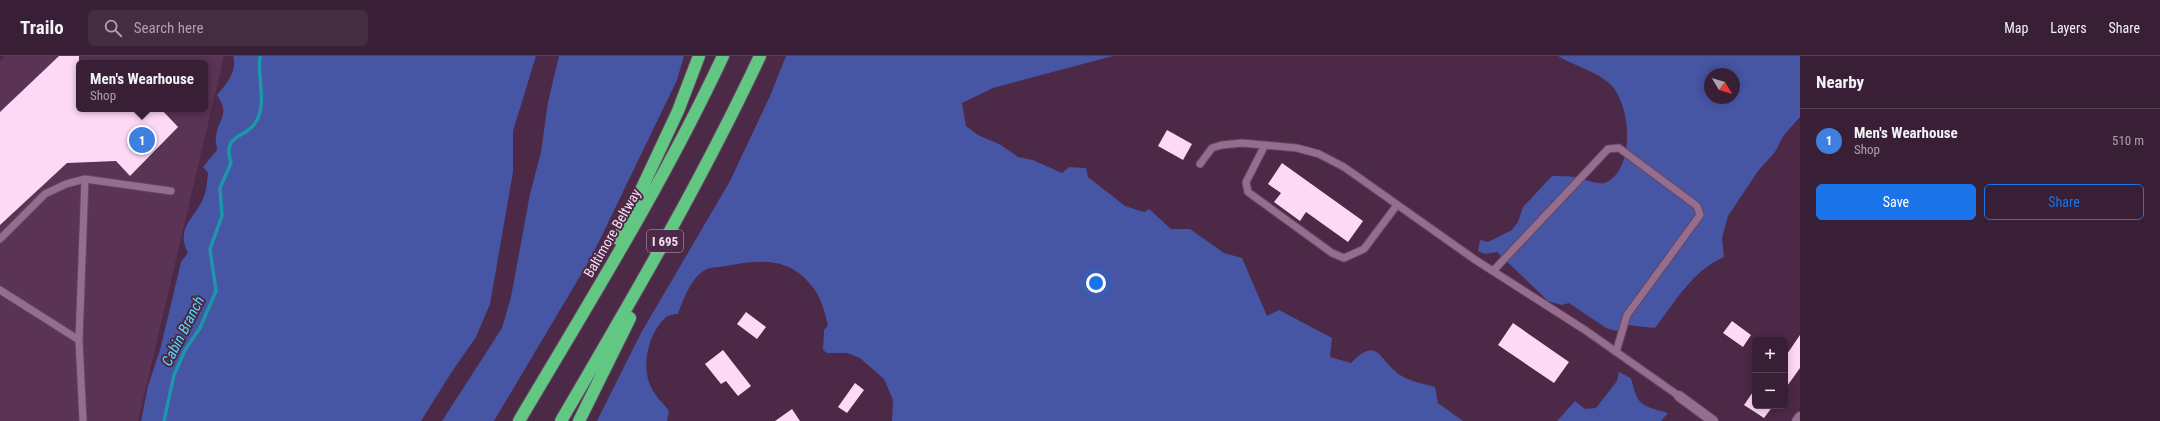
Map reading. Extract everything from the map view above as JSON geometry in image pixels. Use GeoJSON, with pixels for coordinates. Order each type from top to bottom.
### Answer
{"type":"FeatureCollection","features":[{"type":"Feature","properties":{"kind":"highway"},"geometry":{"type":"LineString","coordinates":[[592,298],[678,111],[699,56]]}},
{"type":"Feature","properties":{"kind":"highway","name":"Baltimore Beltway"},"geometry":{"type":"LineString","coordinates":[[519,421],[658,184],[702,101],[723,56]]}},
{"type":"Feature","properties":{"kind":"highway","name":"I 695"},"geometry":{"type":"LineString","coordinates":[[560,421],[672,229],[733,114],[760,56]]}},
{"type":"Feature","properties":{"kind":"highway"},"geometry":{"type":"LineString","coordinates":[[579,421],[672,229]]}},
{"type":"Feature","properties":{"kind":"street"},"geometry":{"type":"LineString","coordinates":[[1679,396],[1713,421]]}},
{"type":"Feature","properties":{"kind":"street"},"geometry":{"type":"LineString","coordinates":[[1797,421],[1800,417]]}},
{"type":"Feature","properties":{"kind":"lane"},"geometry":{"type":"LineString","coordinates":[[1200,164],[1212,148],[1222,144],[1242,143],[1297,148],[1319,154],[1344,167],[1493,271],[1616,352],[1679,396]]}},
{"type":"Feature","properties":{"kind":"lane"},"geometry":{"type":"LineString","coordinates":[[1265,145],[1246,182],[1248,192],[1332,253],[1344,258],[1364,249],[1397,205]]}},
{"type":"Feature","properties":{"kind":"lane"},"geometry":{"type":"LineString","coordinates":[[1493,271],[1608,149],[1619,148],[1697,206],[1700,216],[1627,315],[1616,352]]}},
{"type":"Feature","properties":{"kind":"lane"},"geometry":{"type":"LineString","coordinates":[[0,239],[45,194],[66,184],[85,180],[171,191]]}},
{"type":"Feature","properties":{"kind":"lane"},"geometry":{"type":"LineString","coordinates":[[83,421],[79,340],[85,180]]}},
{"type":"Feature","properties":{"kind":"lane"},"geometry":{"type":"LineString","coordinates":[[0,290],[79,340]]}},
{"type":"Feature","properties":{"kind":"shaded area"},"geometry":{"type":"Polygon","coordinates":[[[5,56],[224,56],[138,421],[0,421],[0,61],[5,56]]]}},
{"type":"Feature","properties":{"kind":"shaded area"},"geometry":{"type":"Polygon","coordinates":[[[233,56],[536,56],[513,131],[513,172],[490,304],[476,337],[421,421],[141,421],[148,386],[160,350],[181,262],[188,253],[184,244],[185,229],[201,203],[205,193],[208,173],[203,167],[217,150],[217,130],[223,108],[217,95],[233,72],[233,56]]]}},
{"type":"Feature","properties":{"kind":"shaded area"},"geometry":{"type":"Polygon","coordinates":[[[559,56],[684,56],[677,80],[592,256],[494,421],[442,421],[502,328],[511,297],[530,194],[541,152],[548,102],[559,56]]]}},
{"type":"Feature","properties":{"kind":"shaded area"},"geometry":{"type":"Polygon","coordinates":[[[786,56],[1113,56],[993,88],[962,103],[966,126],[978,135],[1001,145],[1018,157],[1033,160],[1062,173],[1069,167],[1086,168],[1088,177],[1125,206],[1144,212],[1149,209],[1171,229],[1190,229],[1224,253],[1242,258],[1267,316],[1279,310],[1332,338],[1330,357],[1351,363],[1367,351],[1378,353],[1400,375],[1412,381],[1435,387],[1438,403],[1463,421],[892,421],[893,400],[884,379],[860,358],[847,353],[827,353],[823,350],[824,330],[828,325],[819,298],[810,284],[801,275],[782,264],[771,262],[749,262],[705,270],[692,284],[685,296],[678,314],[666,317],[650,341],[646,361],[648,381],[656,395],[669,411],[667,421],[597,421],[641,333],[730,181],[770,96],[786,56]]]}},
{"type":"Feature","properties":{"kind":"shaded area"},"geometry":{"type":"Polygon","coordinates":[[[1558,56],[1800,56],[1800,117],[1784,135],[1775,152],[1758,171],[1728,216],[1722,238],[1724,257],[1703,270],[1694,278],[1655,328],[1627,325],[1620,332],[1606,328],[1569,303],[1562,305],[1548,301],[1497,252],[1485,254],[1478,251],[1480,240],[1488,242],[1512,230],[1518,222],[1523,207],[1552,176],[1577,177],[1596,183],[1603,183],[1607,182],[1616,174],[1623,163],[1627,134],[1626,119],[1622,104],[1616,92],[1609,83],[1590,71],[1558,56]]]}},
{"type":"Feature","properties":{"kind":"shaded area"},"geometry":{"type":"Polygon","coordinates":[[[1619,372],[1631,378],[1636,395],[1642,403],[1646,406],[1668,413],[1661,421],[1557,421],[1575,401],[1585,409],[1596,408],[1617,381],[1619,372]]]}},
{"type":"Feature","properties":{"kind":"building"},"geometry":{"type":"Polygon","coordinates":[[[59,56],[79,56],[79,60],[76,60],[76,112],[164,112],[178,127],[130,176],[116,161],[67,163],[0,225],[0,112],[59,56]]]}},
{"type":"Feature","properties":{"kind":"building"},"geometry":{"type":"Polygon","coordinates":[[[1167,130],[1192,144],[1183,160],[1158,146],[1167,130]]]}},
{"type":"Feature","properties":{"kind":"building"},"geometry":{"type":"Polygon","coordinates":[[[1282,163],[1363,221],[1348,242],[1306,212],[1300,221],[1274,202],[1281,193],[1268,184],[1282,163]]]}},
{"type":"Feature","properties":{"kind":"building"},"geometry":{"type":"Polygon","coordinates":[[[746,312],[766,327],[757,339],[737,324],[746,312]]]}},
{"type":"Feature","properties":{"kind":"building"},"geometry":{"type":"Polygon","coordinates":[[[1732,321],[1751,335],[1743,347],[1723,333],[1732,321]]]}},
{"type":"Feature","properties":{"kind":"building"},"geometry":{"type":"Polygon","coordinates":[[[1513,323],[1569,362],[1554,383],[1498,345],[1513,323]]]}},
{"type":"Feature","properties":{"kind":"building"},"geometry":{"type":"Polygon","coordinates":[[[1800,335],[1800,368],[1788,385],[1788,373],[1788,353],[1800,335]]]}},
{"type":"Feature","properties":{"kind":"building"},"geometry":{"type":"Polygon","coordinates":[[[723,350],[751,386],[738,396],[726,381],[721,384],[705,364],[723,350]]]}},
{"type":"Feature","properties":{"kind":"building"},"geometry":{"type":"Polygon","coordinates":[[[855,383],[864,390],[847,413],[838,407],[855,383]]]}},
{"type":"Feature","properties":{"kind":"building"},"geometry":{"type":"Polygon","coordinates":[[[1752,393],[1752,409],[1771,409],[1764,418],[1744,405],[1752,393]]]}},
{"type":"Feature","properties":{"kind":"building"},"geometry":{"type":"Polygon","coordinates":[[[792,409],[800,421],[775,421],[792,409]]]}},
{"type":"Feature","properties":{"kind":"waterway","name":"Cabin Branch"},"geometry":{"type":"LineString","coordinates":[[164,421],[174,375],[185,350],[200,328],[216,291],[210,249],[222,216],[220,188],[231,163],[229,153],[233,140],[249,130],[258,118],[261,103],[260,56]]}},
{"type":"Feature","properties":{"kind":"place","name":"Men's Wearhouse"},"geometry":{"type":"Point","coordinates":[142,140]}}]}
